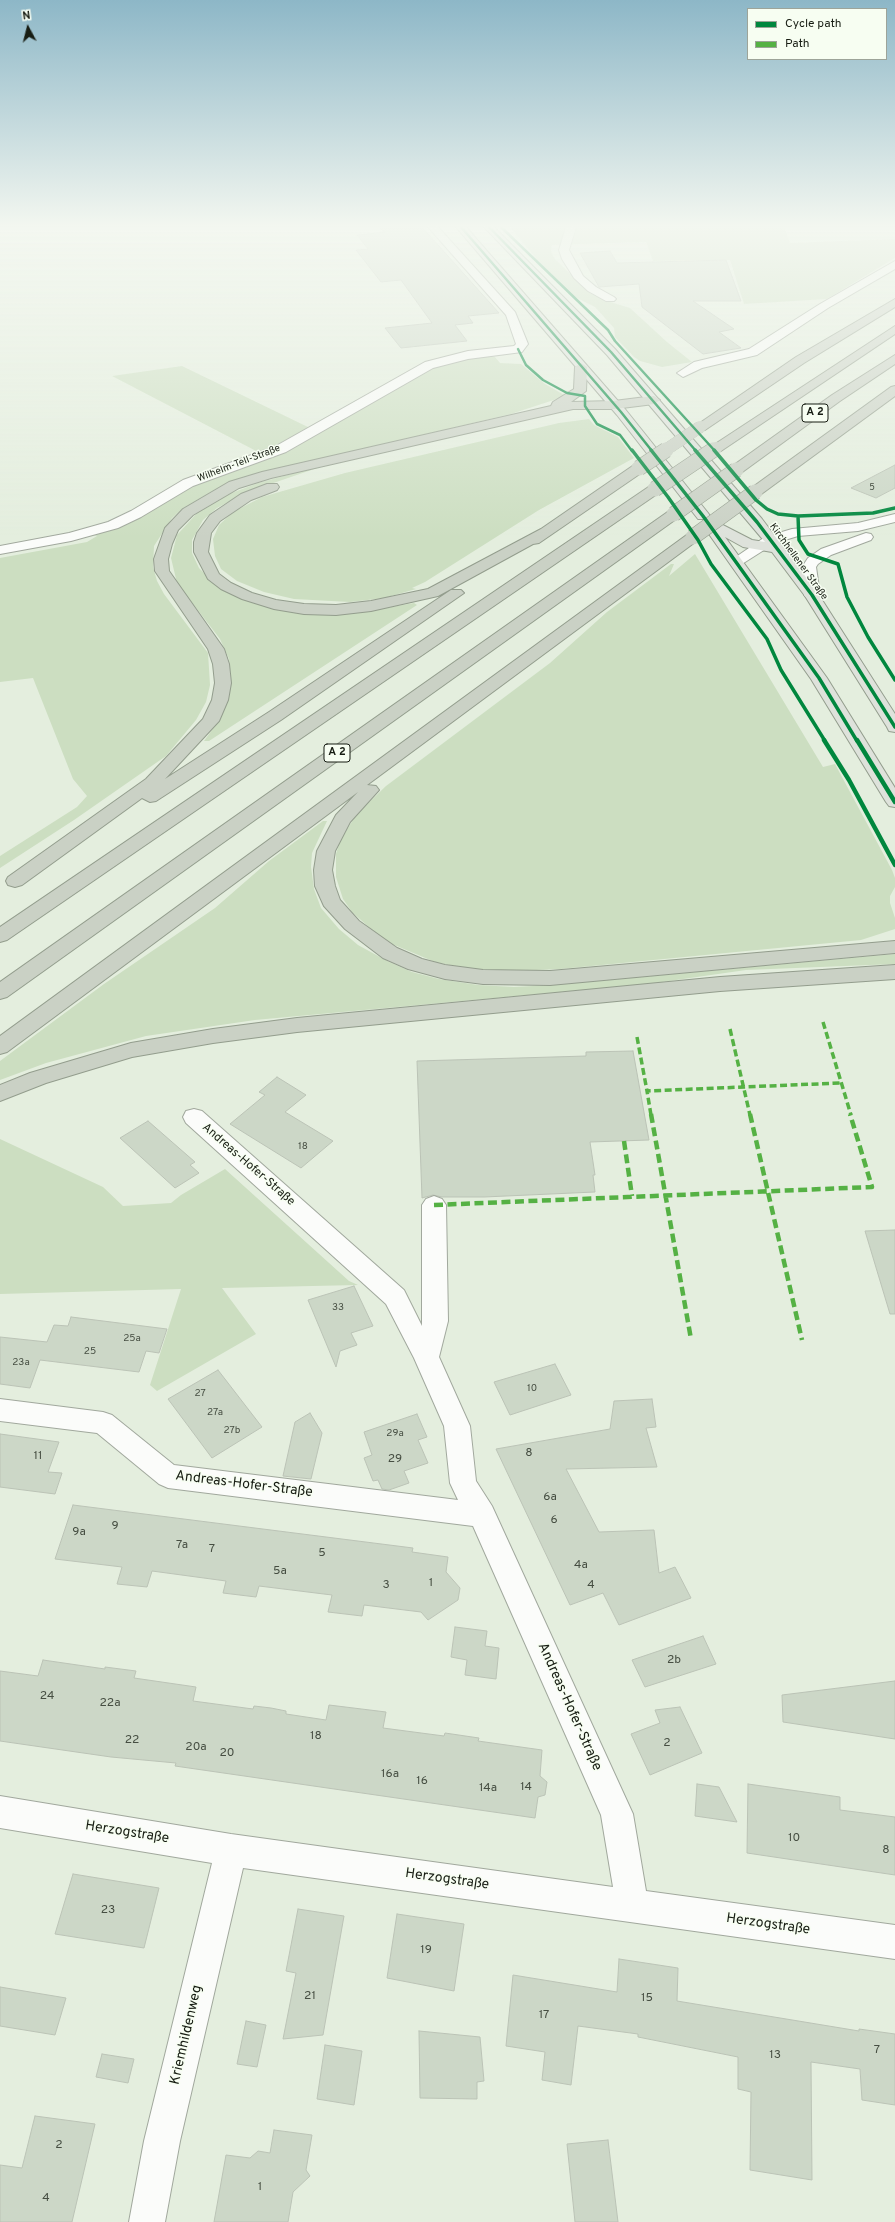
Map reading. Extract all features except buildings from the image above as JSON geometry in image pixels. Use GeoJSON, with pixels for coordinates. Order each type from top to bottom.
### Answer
{"type":"FeatureCollection","features":[{"type":"Feature","properties":{"kind":"highway"},"geometry":{"type":"LineString","coordinates":[[7,886],[159,792],[275,716],[639,468],[800,360],[848,331]]}},
{"type":"Feature","properties":{"kind":"highway","name":"A 2"},"geometry":{"type":"LineString","coordinates":[[0,936],[655,489],[892,331]]}},
{"type":"Feature","properties":{"kind":"highway","name":"A 2"},"geometry":{"type":"LineString","coordinates":[[0,992],[836,398],[895,359]]}},
{"type":"Feature","properties":{"kind":"highway"},"geometry":{"type":"LineString","coordinates":[[548,410],[580,391],[581,367]]}},
{"type":"Feature","properties":{"kind":"highway"},"geometry":{"type":"LineString","coordinates":[[0,1047],[895,390]]}},
{"type":"Feature","properties":{"kind":"highway"},"geometry":{"type":"LineString","coordinates":[[7,886],[152,783],[211,721],[220,700],[223,683],[221,664],[216,649],[170,585],[162,571],[161,559],[165,544],[172,528],[180,519],[207,500],[252,479],[548,410],[585,404],[614,405],[654,400]]}},
{"type":"Feature","properties":{"kind":"highway"},"geometry":{"type":"LineString","coordinates":[[545,532],[433,593],[402,601],[336,610],[304,609],[274,604],[247,596],[226,586],[213,576],[205,563],[201,552],[201,542],[204,533],[215,518],[246,497],[271,487],[350,466],[550,419],[600,410],[614,405]]}},
{"type":"Feature","properties":{"kind":"highway"},"geometry":{"type":"LineString","coordinates":[[443,722],[433,742],[351,807],[342,819],[326,851],[323,870],[325,886],[332,902],[352,926],[390,953],[415,964],[445,972],[516,978],[588,976],[895,947]]}},
{"type":"Feature","properties":{"kind":"highway"},"geometry":{"type":"LineString","coordinates":[[872,949],[895,942]]}},
{"type":"Feature","properties":{"kind":"highway"},"geometry":{"type":"LineString","coordinates":[[0,1093],[38,1078],[131,1050],[212,1036],[297,1025],[720,984],[895,972]]}},
{"type":"Feature","properties":{"kind":"main road","name":"Kirchhellener Straße"},"geometry":{"type":"LineString","coordinates":[[550,331],[614,405],[710,523],[819,678],[853,731],[895,802]]}},
{"type":"Feature","properties":{"kind":"main road","name":"Kirchhellener Straße"},"geometry":{"type":"LineString","coordinates":[[590,331],[654,400],[757,522],[768,545],[812,595],[895,727]]}},
{"type":"Feature","properties":{"kind":"main road","name":"Kirchhellener Straße"},"geometry":{"type":"LineString","coordinates":[[710,523],[740,540],[768,545]]}},
{"type":"Feature","properties":{"kind":"street","name":"Wilhelm-Tell-Straße"},"geometry":{"type":"LineString","coordinates":[[0,550],[71,537],[113,525],[131,517],[188,483],[281,449],[429,366],[468,355],[518,349],[522,344],[517,331]]}},
{"type":"Feature","properties":{"kind":"street"},"geometry":{"type":"LineString","coordinates":[[683,373],[698,365],[753,352],[786,331]]}},
{"type":"Feature","properties":{"kind":"street"},"geometry":{"type":"LineString","coordinates":[[757,522],[808,531],[858,527],[895,518]]}},
{"type":"Feature","properties":{"kind":"street"},"geometry":{"type":"LineString","coordinates":[[768,545],[816,546],[866,537],[895,521]]}},
{"type":"Feature","properties":{"kind":"street"},"geometry":{"type":"LineString","coordinates":[[737,561],[768,545],[808,531]]}},
{"type":"Feature","properties":{"kind":"street","name":"Kirchhellener Straße"},"geometry":{"type":"LineString","coordinates":[[812,595],[809,567],[813,561],[826,552],[866,537]]}},
{"type":"Feature","properties":{"kind":"street","name":"Andreas-Hofer-Straße"},"geometry":{"type":"LineString","coordinates":[[194,1117],[395,1297],[426,1357],[457,1426],[463,1483],[482,1515],[617,1814],[632,1906]]}},
{"type":"Feature","properties":{"kind":"street"},"geometry":{"type":"LineString","coordinates":[[426,1357],[436,1321],[434,1204]]}},
{"type":"Feature","properties":{"kind":"street","name":"Andreas-Hofer-Straße"},"geometry":{"type":"LineString","coordinates":[[0,1410],[103,1423],[168,1476],[482,1515]]}},
{"type":"Feature","properties":{"kind":"street","name":"Herzogstraße"},"geometry":{"type":"LineString","coordinates":[[0,1812],[231,1850],[895,1942]]}},
{"type":"Feature","properties":{"kind":"street","name":"Kriemhildenweg"},"geometry":{"type":"LineString","coordinates":[[147,2222],[162,2141],[231,1850]]}},
{"type":"Feature","properties":{"kind":"green space"},"geometry":{"type":"Polygon","coordinates":[[[614,331],[655,331],[692,362],[662,367],[640,361],[634,357],[615,337],[614,331]]]}},
{"type":"Feature","properties":{"kind":"green space"},"geometry":{"type":"Polygon","coordinates":[[[487,355],[488,357],[495,357],[500,363],[521,364],[545,384],[566,396],[511,414],[253,475],[211,492],[182,509],[172,518],[154,546],[153,567],[157,581],[164,594],[208,653],[210,685],[206,702],[196,720],[166,756],[74,820],[0,868],[0,856],[77,807],[87,796],[73,779],[33,678],[0,682],[0,558],[87,542],[97,536],[94,535],[114,528],[203,481],[281,453],[442,363],[487,355]]]}},
{"type":"Feature","properties":{"kind":"green space"},"geometry":{"type":"Polygon","coordinates":[[[182,366],[310,428],[260,453],[112,376],[182,366]]]}},
{"type":"Feature","properties":{"kind":"green space"},"geometry":{"type":"Polygon","coordinates":[[[589,419],[594,425],[618,437],[634,458],[539,510],[425,582],[412,588],[416,589],[384,598],[350,602],[294,599],[264,592],[237,581],[221,569],[215,556],[213,539],[219,525],[233,512],[262,497],[345,473],[559,423],[589,419]]]}},
{"type":"Feature","properties":{"kind":"green space"},"geometry":{"type":"Polygon","coordinates":[[[332,463],[247,492],[217,508],[203,520],[192,540],[192,553],[199,568],[215,584],[242,598],[363,612],[414,603],[417,605],[209,741],[204,741],[217,723],[228,699],[231,679],[229,659],[220,639],[177,583],[171,558],[177,535],[198,512],[229,494],[258,483],[332,463]]]}},
{"type":"Feature","properties":{"kind":"green space"},"geometry":{"type":"Polygon","coordinates":[[[695,554],[823,767],[835,764],[892,870],[895,878],[895,887],[890,896],[890,903],[895,918],[895,929],[861,940],[560,969],[514,971],[470,969],[435,962],[392,944],[371,929],[352,912],[343,899],[336,877],[336,854],[340,841],[356,815],[386,786],[550,663],[607,612],[671,564],[674,564],[669,576],[695,554]]]}},
{"type":"Feature","properties":{"kind":"green space"},"geometry":{"type":"Polygon","coordinates":[[[323,821],[327,821],[312,853],[311,867],[314,889],[321,908],[339,929],[358,945],[389,962],[412,972],[439,979],[478,985],[514,987],[552,985],[895,954],[895,964],[746,970],[648,984],[255,1020],[146,1036],[46,1063],[0,1080],[0,1061],[104,984],[215,908],[269,861],[323,821]]]}},
{"type":"Feature","properties":{"kind":"green space"},"geometry":{"type":"Polygon","coordinates":[[[0,1139],[103,1187],[123,1206],[171,1203],[181,1195],[225,1169],[349,1281],[358,1285],[222,1288],[256,1334],[157,1391],[150,1385],[181,1289],[0,1294],[0,1139]]]}},
{"type":"Feature","properties":{"kind":"marked path"},"geometry":{"type":"LineString","coordinates":[[434,1205],[872,1187],[823,1022]]}},
{"type":"Feature","properties":{"kind":"marked path"},"geometry":{"type":"LineString","coordinates":[[730,1029],[802,1340]]}},
{"type":"Feature","properties":{"kind":"marked path"},"geometry":{"type":"LineString","coordinates":[[637,1037],[647,1091]]}},
{"type":"Feature","properties":{"kind":"marked path"},"geometry":{"type":"LineString","coordinates":[[691,1339],[647,1091],[840,1083]]}},
{"type":"Feature","properties":{"kind":"marked path"},"geometry":{"type":"LineString","coordinates":[[624,1141],[632,1196]]}},
{"type":"Feature","properties":{"kind":"cycle path"},"geometry":{"type":"LineString","coordinates":[[551,331],[621,412],[703,516],[819,678],[895,802]]}},
{"type":"Feature","properties":{"kind":"cycle path"},"geometry":{"type":"LineString","coordinates":[[590,331],[611,352],[757,522],[812,595],[895,727]]}},
{"type":"Feature","properties":{"kind":"cycle path"},"geometry":{"type":"LineString","coordinates":[[608,331],[615,341],[684,415],[756,500],[767,509],[778,514],[798,516],[873,513],[895,508]]}},
{"type":"Feature","properties":{"kind":"cycle path"},"geometry":{"type":"LineString","coordinates":[[518,349],[526,365],[543,380],[567,393],[585,396],[585,406],[597,424],[620,435],[668,497],[698,540],[711,564],[767,639],[781,670],[849,780],[895,865]]}},
{"type":"Feature","properties":{"kind":"cycle path"},"geometry":{"type":"LineString","coordinates":[[798,516],[799,540],[808,554],[838,564],[847,597],[868,637],[895,680]]}}]}
